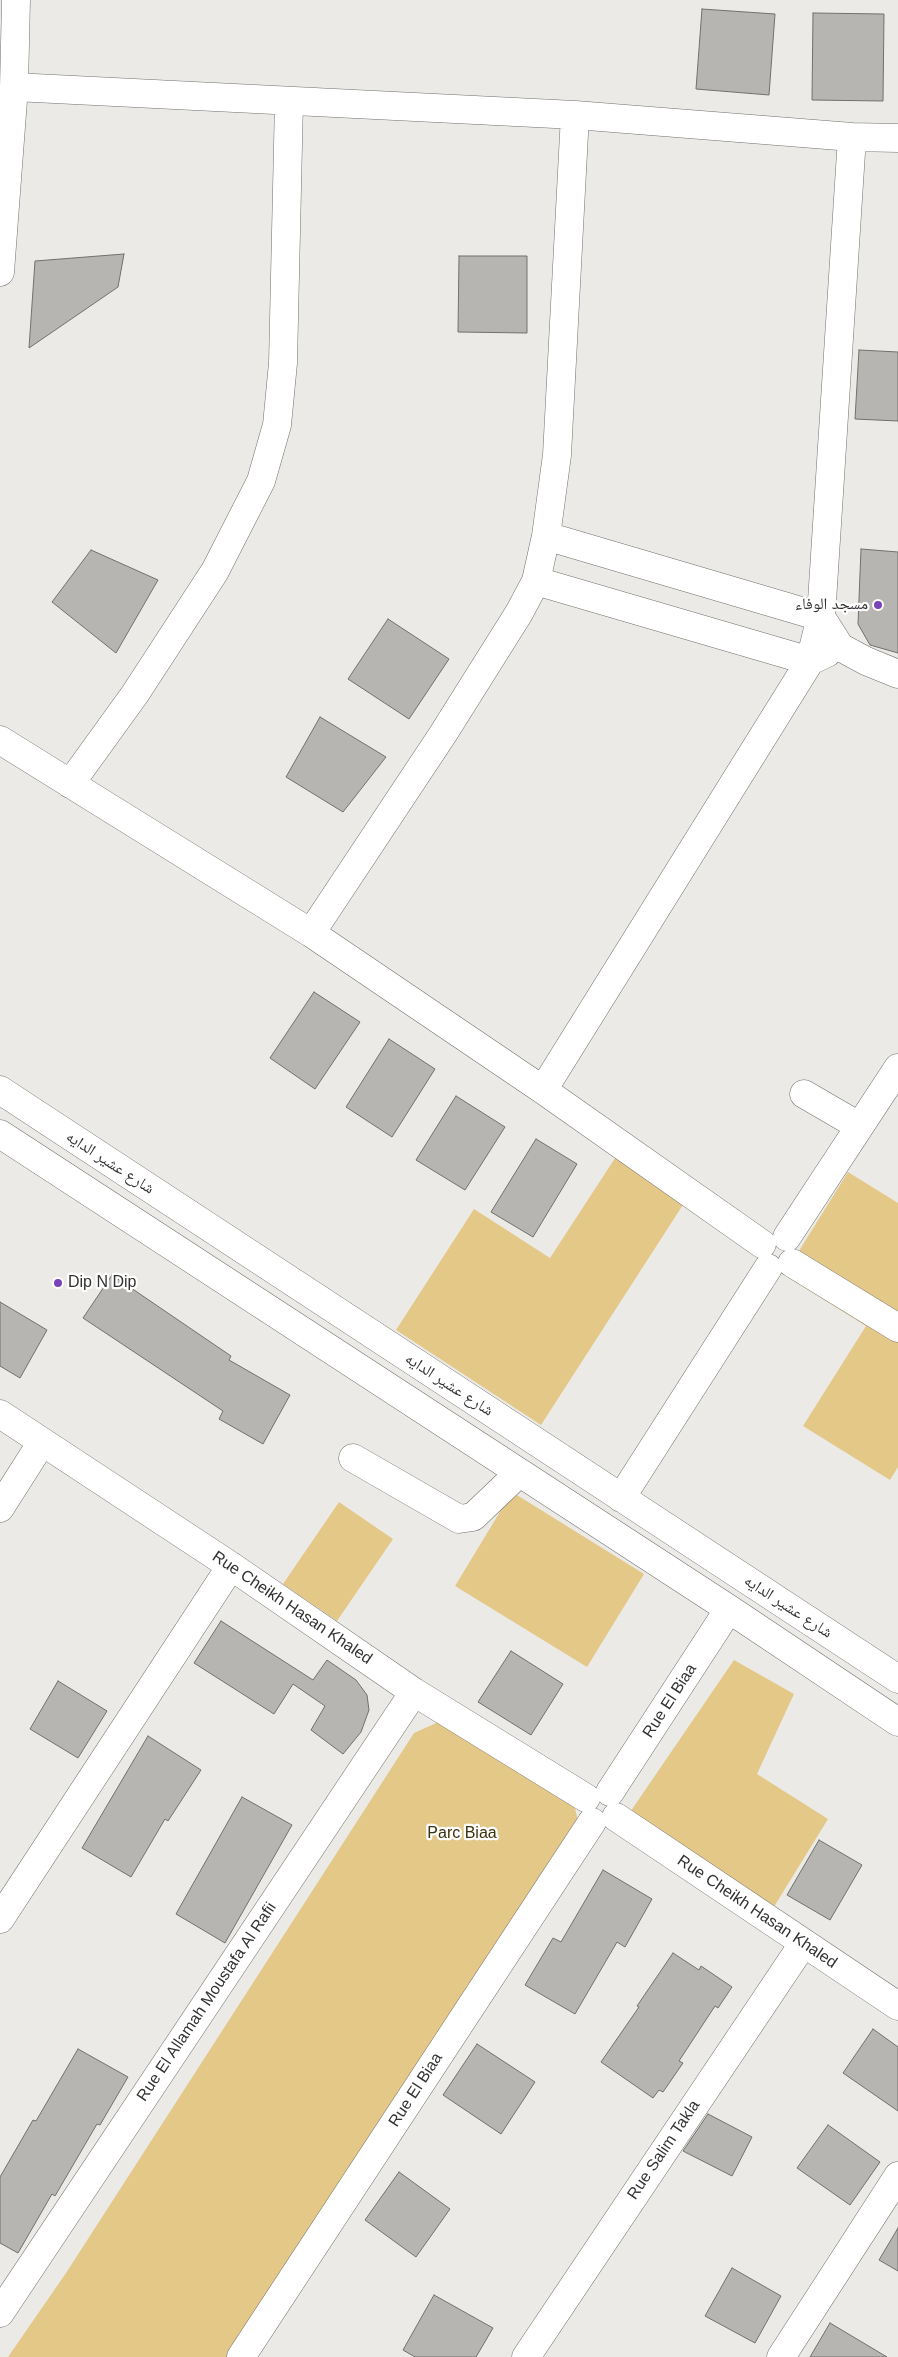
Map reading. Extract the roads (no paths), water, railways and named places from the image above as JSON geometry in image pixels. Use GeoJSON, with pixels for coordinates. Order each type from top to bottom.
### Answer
{"type":"FeatureCollection","features":[{"type":"Feature","properties":{"kind":"street"},"geometry":{"type":"LineString","coordinates":[[0,272],[14,88],[16,0]]}},
{"type":"Feature","properties":{"kind":"street"},"geometry":{"type":"LineString","coordinates":[[14,88],[575,115],[852,137],[898,138]]}},
{"type":"Feature","properties":{"kind":"street"},"geometry":{"type":"LineString","coordinates":[[70,784],[135,694],[215,571],[261,481],[277,425],[283,363],[289,100]]}},
{"type":"Feature","properties":{"kind":"street"},"geometry":{"type":"LineString","coordinates":[[310,933],[443,734],[519,613],[536,580],[546,536],[557,455],[575,115]]}},
{"type":"Feature","properties":{"kind":"street"},"geometry":{"type":"LineString","coordinates":[[544,1090],[810,660],[821,617],[852,137]]}},
{"type":"Feature","properties":{"kind":"street"},"geometry":{"type":"LineString","coordinates":[[546,536],[821,617],[840,647],[866,661],[898,674]]}},
{"type":"Feature","properties":{"kind":"street"},"geometry":{"type":"LineString","coordinates":[[536,580],[810,660],[840,647]]}},
{"type":"Feature","properties":{"kind":"street"},"geometry":{"type":"LineString","coordinates":[[0,740],[310,933],[544,1090],[778,1253],[898,1328]]}},
{"type":"Feature","properties":{"kind":"street"},"geometry":{"type":"LineString","coordinates":[[621,1498],[898,1068]]}},
{"type":"Feature","properties":{"kind":"street","name":"شارع عشير الدايه"},"geometry":{"type":"LineString","coordinates":[[0,1090],[898,1680]]}},
{"type":"Feature","properties":{"kind":"street"},"geometry":{"type":"LineString","coordinates":[[804,1094],[859,1126]]}},
{"type":"Feature","properties":{"kind":"street","name":"شارع عشير الدايه"},"geometry":{"type":"LineString","coordinates":[[0,1134],[729,1609],[898,1722]]}},
{"type":"Feature","properties":{"kind":"street","name":"Rue Cheikh Hasan Khaled"},"geometry":{"type":"LineString","coordinates":[[0,1414],[231,1566],[414,1692],[601,1807],[898,2006]]}},
{"type":"Feature","properties":{"kind":"street"},"geometry":{"type":"LineString","coordinates":[[0,1508],[42,1442]]}},
{"type":"Feature","properties":{"kind":"street"},"geometry":{"type":"LineString","coordinates":[[353,1458],[459,1519],[473,1517],[518,1473]]}},
{"type":"Feature","properties":{"kind":"street"},"geometry":{"type":"LineString","coordinates":[[0,1918],[231,1566]]}},
{"type":"Feature","properties":{"kind":"street","name":"Rue El Biaa"},"geometry":{"type":"LineString","coordinates":[[241,2357],[729,1609]]}},
{"type":"Feature","properties":{"kind":"street","name":"Rue El Allamah Moustafa Al Rafii"},"geometry":{"type":"LineString","coordinates":[[0,2312],[414,1692]]}},
{"type":"Feature","properties":{"kind":"street","name":"Rue Salim Takla"},"geometry":{"type":"LineString","coordinates":[[526,2357],[803,1944]]}},
{"type":"Feature","properties":{"kind":"street"},"geometry":{"type":"LineString","coordinates":[[781,2357],[898,2176]]}},
{"type":"Feature","properties":{"kind":"place","name":"مسجد الوفاء"},"geometry":{"type":"Point","coordinates":[878,605]}},
{"type":"Feature","properties":{"kind":"place","name":"Dip N Dip"},"geometry":{"type":"Point","coordinates":[58,1283]}},
{"type":"Feature","properties":{"kind":"park label","name":"Parc Biaa"},"geometry":{"type":"Point","coordinates":[462,1834]}}]}
